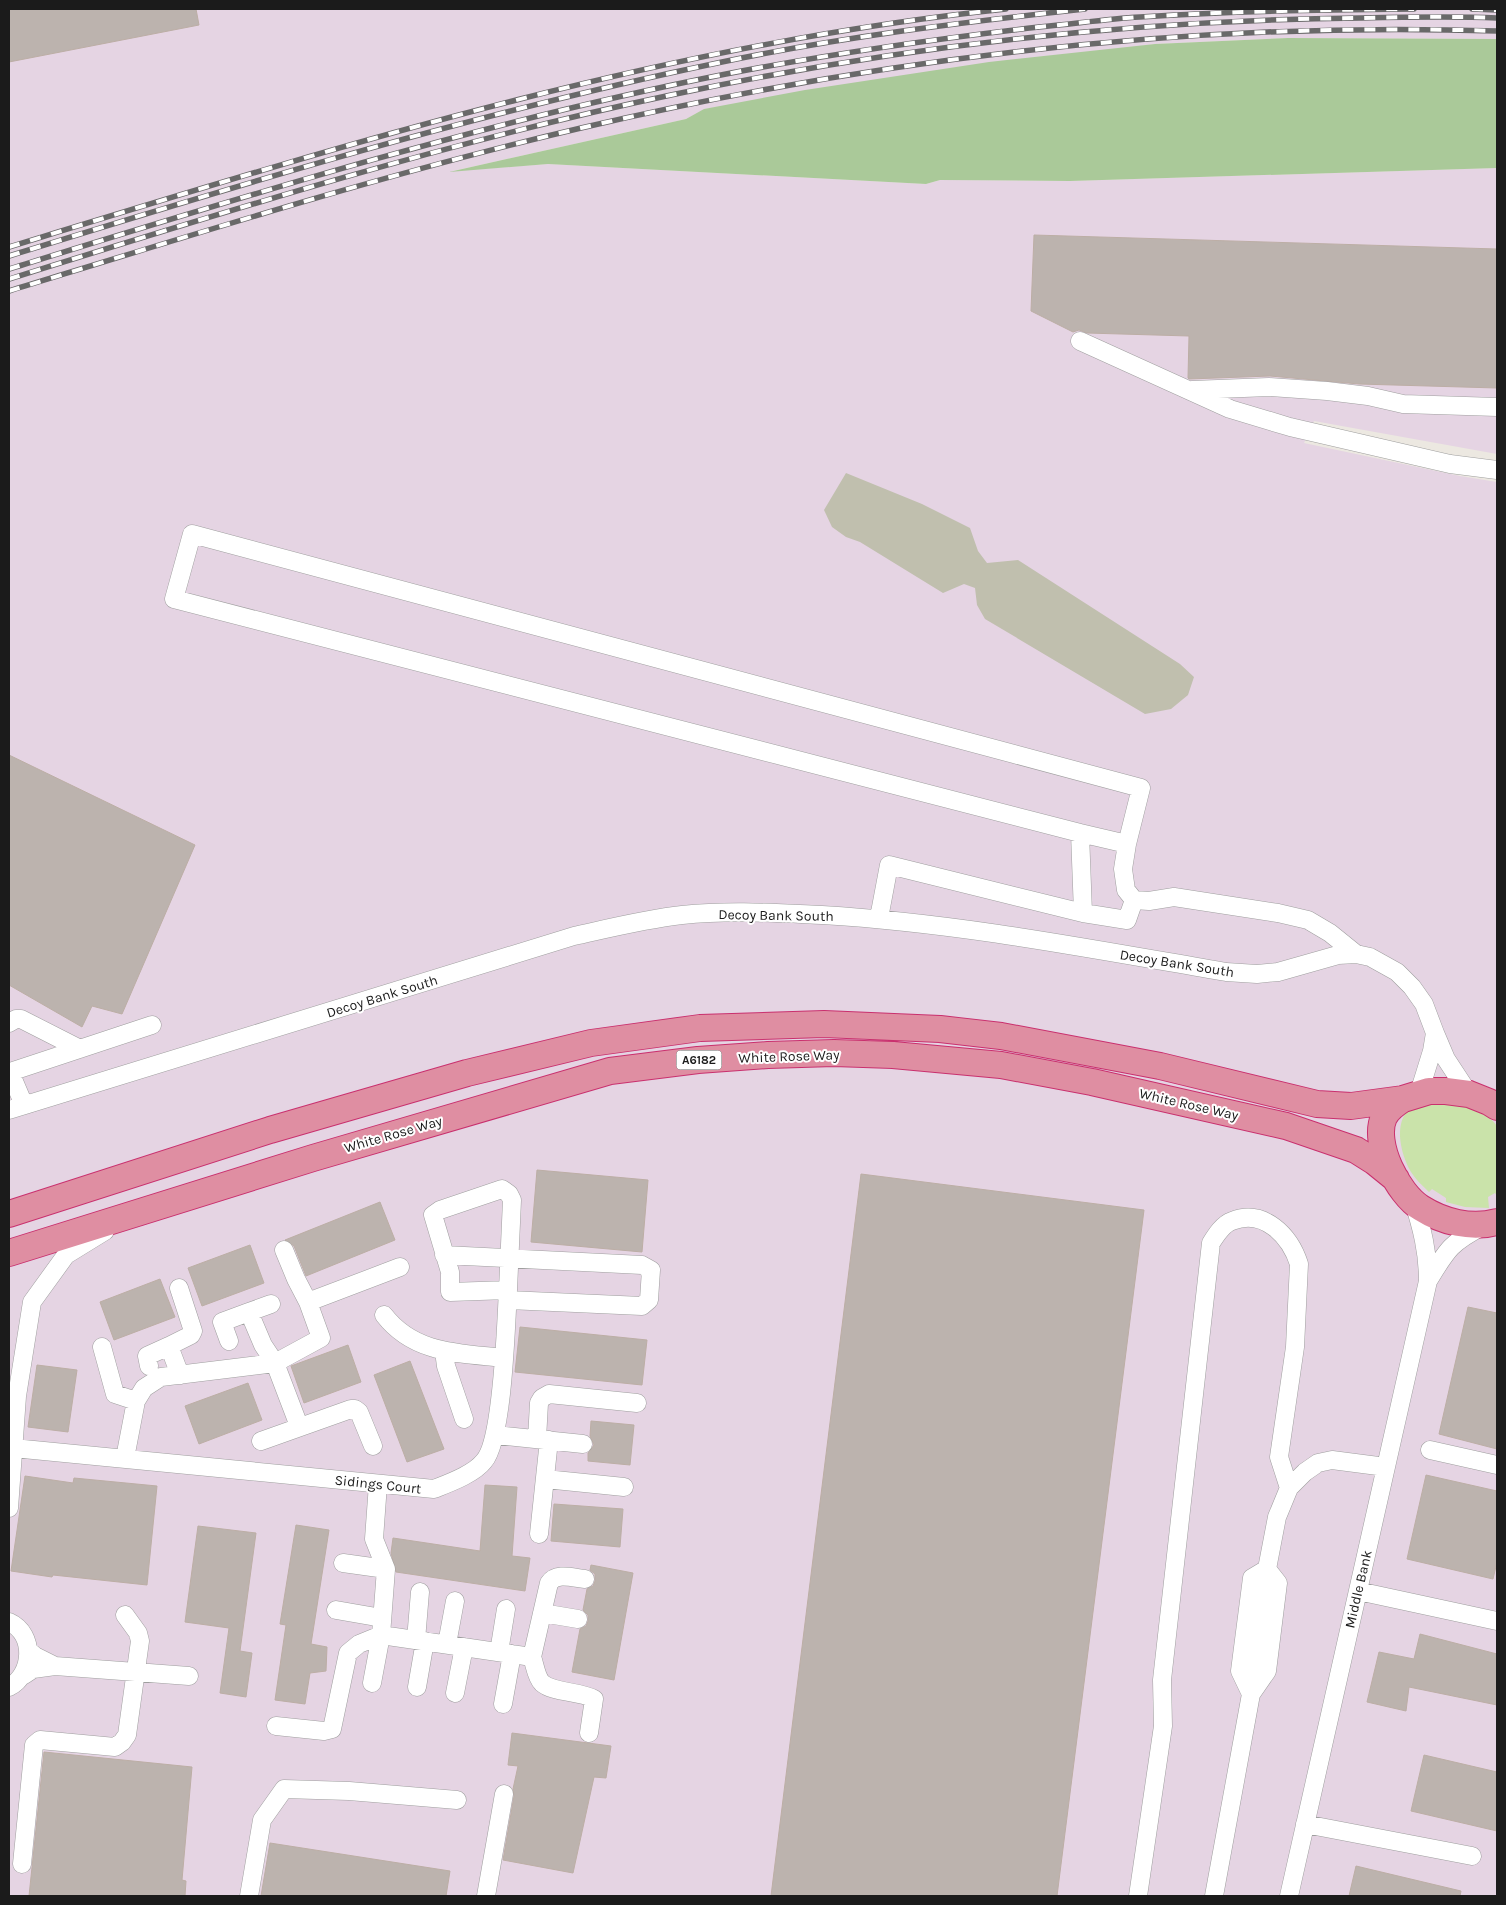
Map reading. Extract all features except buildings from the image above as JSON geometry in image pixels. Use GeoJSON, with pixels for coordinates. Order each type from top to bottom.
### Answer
{"type":"FeatureCollection","features":[{"type":"Feature","properties":{"kind":"highway","name":"A6182"},"geometry":{"type":"LineString","coordinates":[[9,1214],[270,1130],[467,1073],[591,1043],[700,1028],[824,1024],[940,1029],[1001,1036],[1160,1066],[1317,1104],[1351,1106],[1411,1096]]}},
{"type":"Feature","properties":{"kind":"highway","name":"White Rose Way"},"geometry":{"type":"LineString","coordinates":[[9,1253],[312,1158],[610,1071],[698,1060],[824,1054],[894,1055],[1001,1065],[1150,1094],[1286,1126],[1356,1150],[1396,1179]]}},
{"type":"Feature","properties":{"kind":"highway"},"geometry":{"type":"LineString","coordinates":[[1411,1096],[1446,1091],[1485,1099]]}},
{"type":"Feature","properties":{"kind":"highway","name":"White Rose Way"},"geometry":{"type":"LineString","coordinates":[[1411,1096],[1390,1108],[1383,1119],[1381,1138],[1387,1162],[1396,1179],[1419,1207],[1443,1220],[1475,1226],[1492,1223]]}},
{"type":"Feature","properties":{"kind":"street"},"geometry":{"type":"LineString","coordinates":[[1080,341],[1230,409],[1290,427],[1450,464],[1497,470]]}},
{"type":"Feature","properties":{"kind":"street"},"geometry":{"type":"LineString","coordinates":[[1187,390],[1269,387],[1368,396],[1403,404],[1497,407]]}},
{"type":"Feature","properties":{"kind":"street"},"geometry":{"type":"LineString","coordinates":[[1127,844],[174,599],[192,534],[1141,788],[1127,844],[1123,869],[1126,890],[1134,900],[1149,901],[1174,898],[1278,913],[1308,920],[1330,933],[1356,954]]}},
{"type":"Feature","properties":{"kind":"street"},"geometry":{"type":"LineString","coordinates":[[1080,833],[1083,913]]}},
{"type":"Feature","properties":{"kind":"street"},"geometry":{"type":"LineString","coordinates":[[879,918],[889,865],[1083,913],[1127,920],[1134,900]]}},
{"type":"Feature","properties":{"kind":"street","name":"Decoy Bank South"},"geometry":{"type":"LineString","coordinates":[[16,1108],[583,934],[682,915],[756,911],[879,918],[961,927],[1226,972],[1257,974],[1278,972],[1330,956],[1356,954],[1370,956],[1397,972],[1412,987],[1424,1004],[1446,1059],[1485,1099]]}},
{"type":"Feature","properties":{"kind":"street"},"geometry":{"type":"LineString","coordinates":[[9,1022],[16,1019],[21,1020],[80,1049]]}},
{"type":"Feature","properties":{"kind":"street"},"geometry":{"type":"LineString","coordinates":[[16,1108],[10,1073],[152,1026]]}},
{"type":"Feature","properties":{"kind":"street"},"geometry":{"type":"LineString","coordinates":[[1411,1096],[1432,1051],[1435,1033]]}},
{"type":"Feature","properties":{"kind":"street","name":"Sidings Court"},"geometry":{"type":"LineString","coordinates":[[13,1448],[434,1489],[443,1486],[460,1478],[485,1461],[496,1435],[507,1325],[512,1200],[509,1194],[502,1189],[440,1210],[433,1216],[444,1254]]}},
{"type":"Feature","properties":{"kind":"street","name":"Middle Bank"},"geometry":{"type":"LineString","coordinates":[[1289,1896],[1428,1281],[1425,1238],[1413,1200]]}},
{"type":"Feature","properties":{"kind":"street"},"geometry":{"type":"LineString","coordinates":[[9,1508],[17,1396],[32,1302],[66,1255],[131,1215]]}},
{"type":"Feature","properties":{"kind":"street"},"geometry":{"type":"LineString","coordinates":[[1138,1896],[1163,1726],[1162,1680],[1211,1243],[1231,1221],[1248,1217],[1261,1219],[1277,1229],[1291,1246],[1300,1264],[1295,1347],[1278,1457],[1288,1488]]}},
{"type":"Feature","properties":{"kind":"street","name":"Middle Bank"},"geometry":{"type":"LineString","coordinates":[[1428,1281],[1445,1252],[1459,1239],[1492,1223]]}},
{"type":"Feature","properties":{"kind":"street"},"geometry":{"type":"LineString","coordinates":[[125,1458],[136,1402],[144,1388],[161,1377],[275,1363],[321,1338],[308,1302],[284,1250]]}},
{"type":"Feature","properties":{"kind":"street"},"geometry":{"type":"LineString","coordinates":[[444,1254],[510,1257],[642,1265],[651,1270],[649,1300],[642,1306],[450,1292],[450,1272],[444,1254]]}},
{"type":"Feature","properties":{"kind":"street"},"geometry":{"type":"LineString","coordinates":[[308,1302],[400,1267]]}},
{"type":"Feature","properties":{"kind":"street"},"geometry":{"type":"LineString","coordinates":[[149,1366],[147,1356],[191,1335],[193,1331],[179,1288]]}},
{"type":"Feature","properties":{"kind":"street"},"geometry":{"type":"LineString","coordinates":[[229,1341],[222,1322],[271,1304]]}},
{"type":"Feature","properties":{"kind":"street"},"geometry":{"type":"LineString","coordinates":[[249,1312],[263,1345],[275,1363],[299,1426]]}},
{"type":"Feature","properties":{"kind":"street"},"geometry":{"type":"LineString","coordinates":[[384,1315],[391,1324],[416,1342],[427,1347],[444,1351],[504,1358]]}},
{"type":"Feature","properties":{"kind":"street"},"geometry":{"type":"LineString","coordinates":[[169,1346],[180,1375]]}},
{"type":"Feature","properties":{"kind":"street"},"geometry":{"type":"LineString","coordinates":[[102,1347],[115,1394],[136,1402]]}},
{"type":"Feature","properties":{"kind":"street"},"geometry":{"type":"LineString","coordinates":[[444,1351],[446,1366],[464,1419]]}},
{"type":"Feature","properties":{"kind":"street"},"geometry":{"type":"LineString","coordinates":[[9,1375],[17,1396]]}},
{"type":"Feature","properties":{"kind":"street"},"geometry":{"type":"LineString","coordinates":[[539,1534],[545,1479],[539,1403],[542,1398],[549,1394],[637,1403]]}},
{"type":"Feature","properties":{"kind":"street"},"geometry":{"type":"LineString","coordinates":[[262,1441],[299,1426],[355,1409],[359,1412],[373,1446]]}},
{"type":"Feature","properties":{"kind":"street"},"geometry":{"type":"LineString","coordinates":[[496,1435],[584,1444]]}},
{"type":"Feature","properties":{"kind":"street"},"geometry":{"type":"LineString","coordinates":[[1430,1450],[1497,1465]]}},
{"type":"Feature","properties":{"kind":"street"},"geometry":{"type":"LineString","coordinates":[[1214,1896],[1251,1694],[1267,1569],[1277,1516],[1288,1488],[1318,1463],[1332,1460],[1386,1467]]}},
{"type":"Feature","properties":{"kind":"street"},"geometry":{"type":"LineString","coordinates":[[545,1479],[624,1488]]}},
{"type":"Feature","properties":{"kind":"street"},"geometry":{"type":"LineString","coordinates":[[372,1684],[381,1627],[386,1570],[374,1539],[378,1484]]}},
{"type":"Feature","properties":{"kind":"street"},"geometry":{"type":"LineString","coordinates":[[344,1563],[386,1570]]}},
{"type":"Feature","properties":{"kind":"street"},"geometry":{"type":"LineString","coordinates":[[585,1579],[553,1578],[549,1584],[532,1657],[537,1674],[542,1682],[551,1687],[594,1699],[589,1733]]}},
{"type":"Feature","properties":{"kind":"street"},"geometry":{"type":"LineString","coordinates":[[1358,1590],[1497,1621]]}},
{"type":"Feature","properties":{"kind":"street"},"geometry":{"type":"LineString","coordinates":[[417,1687],[420,1640],[420,1592]]}},
{"type":"Feature","properties":{"kind":"street"},"geometry":{"type":"LineString","coordinates":[[455,1602],[455,1693]]}},
{"type":"Feature","properties":{"kind":"street"},"geometry":{"type":"LineString","coordinates":[[503,1704],[506,1609]]}},
{"type":"Feature","properties":{"kind":"street"},"geometry":{"type":"LineString","coordinates":[[336,1610],[420,1640],[532,1657]]}},
{"type":"Feature","properties":{"kind":"street"},"geometry":{"type":"LineString","coordinates":[[542,1613],[578,1619]]}},
{"type":"Feature","properties":{"kind":"street"},"geometry":{"type":"LineString","coordinates":[[22,1864],[34,1745],[40,1740],[115,1746],[127,1735],[140,1641],[138,1633],[126,1615]]}},
{"type":"Feature","properties":{"kind":"street"},"geometry":{"type":"LineString","coordinates":[[9,1622],[20,1630],[29,1650],[24,1675]]}},
{"type":"Feature","properties":{"kind":"street"},"geometry":{"type":"LineString","coordinates":[[276,1726],[332,1729],[348,1653],[381,1627]]}},
{"type":"Feature","properties":{"kind":"street"},"geometry":{"type":"LineString","coordinates":[[29,1650],[35,1656],[55,1666]]}},
{"type":"Feature","properties":{"kind":"street"},"geometry":{"type":"LineString","coordinates":[[9,1687],[33,1669],[55,1666],[189,1676]]}},
{"type":"Feature","properties":{"kind":"street"},"geometry":{"type":"LineString","coordinates":[[249,1896],[262,1820],[284,1789],[349,1791],[457,1800]]}},
{"type":"Feature","properties":{"kind":"street"},"geometry":{"type":"LineString","coordinates":[[486,1896],[504,1794]]}},
{"type":"Feature","properties":{"kind":"street"},"geometry":{"type":"LineString","coordinates":[[1305,1824],[1472,1856]]}},
{"type":"Feature","properties":{"kind":"shaded area"},"geometry":{"type":"Polygon","coordinates":[[[9,9],[1497,9],[1497,39],[1288,38],[1155,44],[705,109],[686,119],[453,171],[548,164],[926,184],[940,180],[1070,181],[1497,168],[1497,454],[1314,421],[1304,443],[1497,482],[1497,1896],[9,1896],[9,9]]]}},
{"type":"Feature","properties":{"kind":"shaded area"},"geometry":{"type":"Polygon","coordinates":[[[846,473],[922,504],[970,528],[978,551],[987,563],[1018,560],[1180,664],[1194,677],[1188,695],[1171,709],[1145,714],[985,619],[977,605],[975,588],[964,584],[943,593],[860,542],[846,537],[832,527],[824,510],[846,473]]]}},
{"type":"Feature","properties":{"kind":"green space"},"geometry":{"type":"Polygon","coordinates":[[[1288,38],[1497,39],[1497,168],[1070,181],[940,180],[926,184],[548,164],[449,172],[686,119],[704,109],[805,90],[989,62],[1155,44],[1288,38]]]}},
{"type":"Feature","properties":{"kind":"green space"},"geometry":{"type":"Polygon","coordinates":[[[1450,1101],[1482,1113],[1497,1126],[1497,1196],[1495,1193],[1488,1197],[1489,1208],[1465,1207],[1446,1202],[1446,1198],[1432,1189],[1429,1192],[1413,1175],[1407,1164],[1400,1136],[1403,1118],[1408,1110],[1416,1105],[1428,1102],[1450,1101]]]}},
{"type":"Feature","properties":{"kind":"railway"},"geometry":{"type":"LineString","coordinates":[[9,247],[378,137],[627,73],[752,47],[879,25],[1006,9]]}},
{"type":"Feature","properties":{"kind":"railway"},"geometry":{"type":"LineString","coordinates":[[9,256],[363,150],[542,103],[632,82],[812,45],[948,25],[1085,9]]}},
{"type":"Feature","properties":{"kind":"railway"},"geometry":{"type":"LineString","coordinates":[[9,269],[186,214],[364,162],[544,114],[726,74],[921,42],[1115,19],[1242,12],[1414,9]]}},
{"type":"Feature","properties":{"kind":"railway"},"geometry":{"type":"LineString","coordinates":[[1472,9],[1497,10]]}},
{"type":"Feature","properties":{"kind":"railway"},"geometry":{"type":"LineString","coordinates":[[9,279],[255,203],[504,134],[671,95],[841,63],[1013,39],[1186,24],[1273,20],[1497,18]]}},
{"type":"Feature","properties":{"kind":"railway"},"geometry":{"type":"LineString","coordinates":[[9,291],[151,247],[437,164],[581,128],[694,103],[808,82],[922,64],[1036,50],[1151,39],[1266,32],[1382,29],[1497,31]]}}]}
